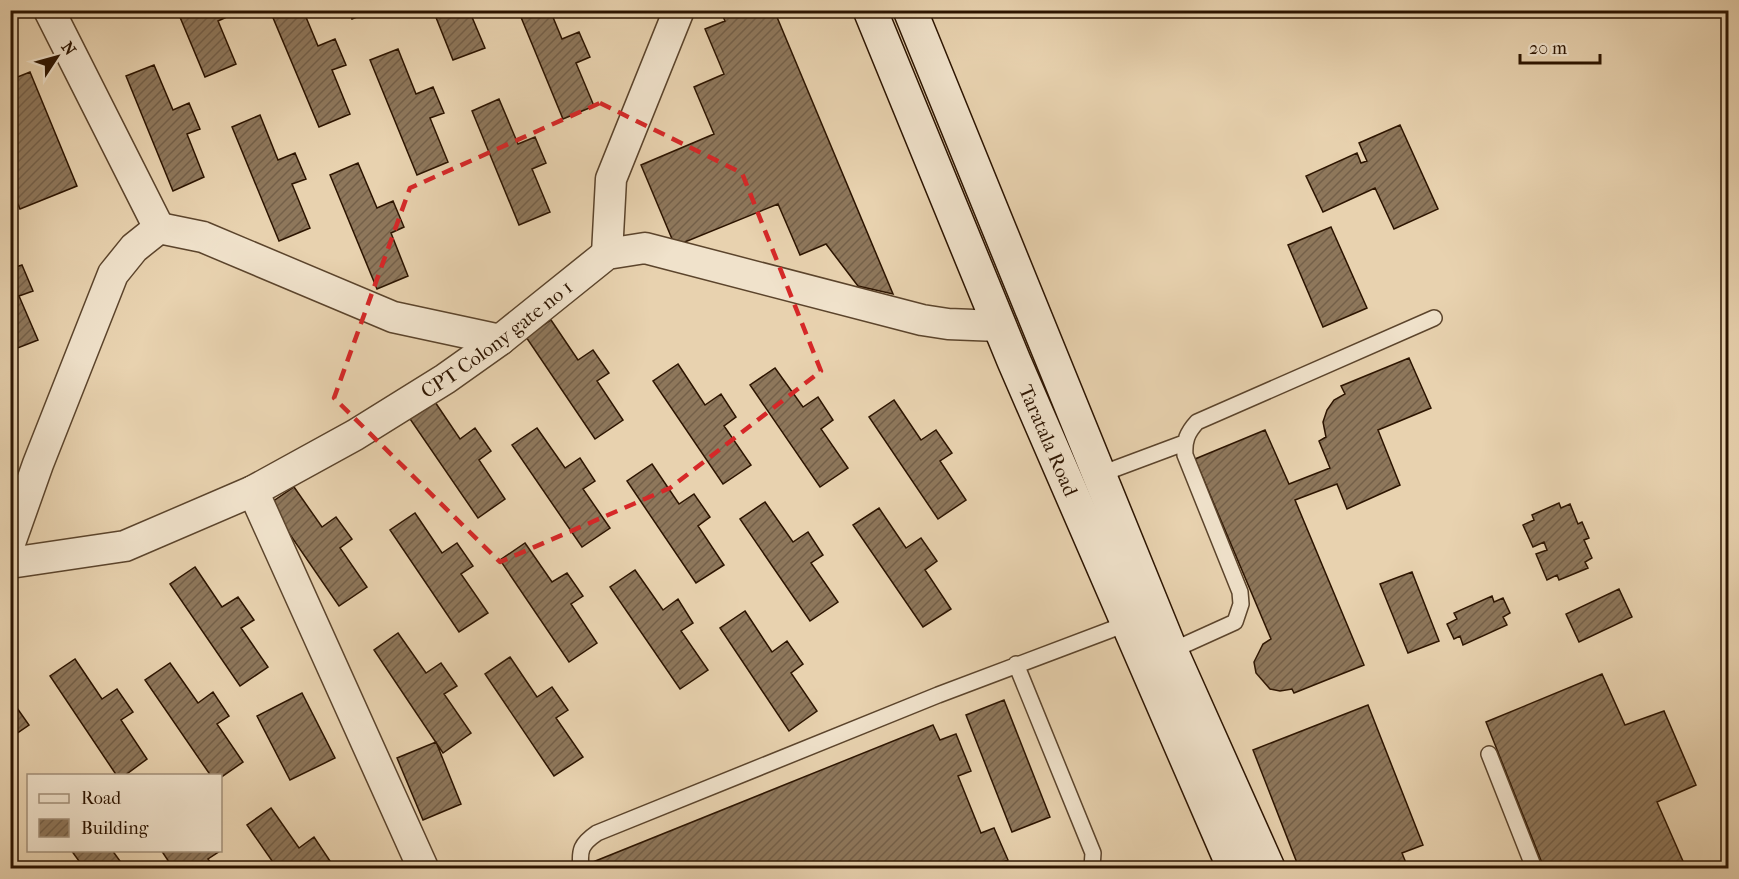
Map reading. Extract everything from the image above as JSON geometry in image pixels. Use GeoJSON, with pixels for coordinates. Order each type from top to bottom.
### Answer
{"type":"FeatureCollection","features":[{"type":"Feature","properties":{"kind":"main road","name":"Taratala Road"},"geometry":{"type":"LineString","coordinates":[[870,10],[999,326],[1126,624],[1234,868]]}},
{"type":"Feature","properties":{"kind":"main road"},"geometry":{"type":"LineString","coordinates":[[910,10],[1047,348],[1101,474],[1171,651],[1268,868]]}},
{"type":"Feature","properties":{"kind":"main road"},"geometry":{"type":"LineString","coordinates":[[1014,361],[1047,348]]}},
{"type":"Feature","properties":{"kind":"street"},"geometry":{"type":"LineString","coordinates":[[49,10],[159,228]]}},
{"type":"Feature","properties":{"kind":"street"},"geometry":{"type":"LineString","coordinates":[[607,254],[611,179],[679,10]]}},
{"type":"Feature","properties":{"kind":"street"},"geometry":{"type":"LineString","coordinates":[[159,228],[203,237],[393,317],[500,340]]}},
{"type":"Feature","properties":{"kind":"street"},"geometry":{"type":"LineString","coordinates":[[13,526],[113,274],[134,248],[159,228]]}},
{"type":"Feature","properties":{"kind":"street","name":"CPT Colony gate no 1"},"geometry":{"type":"LineString","coordinates":[[10,563],[125,546],[253,491],[355,435],[445,379],[500,340],[607,254],[645,248],[922,320],[948,324],[999,326]]}},
{"type":"Feature","properties":{"kind":"street"},"geometry":{"type":"LineString","coordinates":[[253,491],[423,868]]}},
{"type":"Feature","properties":{"kind":"lane"},"geometry":{"type":"LineString","coordinates":[[1171,651],[1235,622],[1241,604],[1235,576],[1185,455],[1184,443],[1189,431],[1197,422],[1434,318]]}},
{"type":"Feature","properties":{"kind":"lane"},"geometry":{"type":"LineString","coordinates":[[1101,474],[1184,443]]}},
{"type":"Feature","properties":{"kind":"lane"},"geometry":{"type":"LineString","coordinates":[[581,868],[579,850],[586,840],[597,833],[664,804],[1016,664],[1126,624]]}},
{"type":"Feature","properties":{"kind":"lane"},"geometry":{"type":"LineString","coordinates":[[1016,664],[1094,853],[1092,868]]}},
{"type":"Feature","properties":{"kind":"lane"},"geometry":{"type":"LineString","coordinates":[[1489,754],[1534,868]]}},
{"type":"Feature","properties":{"kind":"highlighted area"},"geometry":{"type":"Polygon","coordinates":[[[600,103],[742,173],[821,371],[670,488],[500,562],[334,398],[410,188],[600,103]]]}},
{"type":"Feature","properties":{"kind":"building"},"geometry":{"type":"Polygon","coordinates":[[[177,10],[229,10],[231,15],[218,21],[236,64],[205,77],[177,10]]]}},
{"type":"Feature","properties":{"kind":"building"},"geometry":{"type":"Polygon","coordinates":[[[276,10],[303,10],[318,46],[335,39],[346,65],[332,70],[350,114],[319,127],[271,13],[276,10]]]}},
{"type":"Feature","properties":{"kind":"building"},"geometry":{"type":"Polygon","coordinates":[[[349,10],[374,10],[352,19],[349,10]]]}},
{"type":"Feature","properties":{"kind":"building"},"geometry":{"type":"Polygon","coordinates":[[[433,10],[469,10],[485,48],[453,60],[433,10]]]}},
{"type":"Feature","properties":{"kind":"building"},"geometry":{"type":"Polygon","coordinates":[[[518,10],[550,10],[562,39],[579,32],[590,57],[576,63],[594,106],[563,119],[518,10]]]}},
{"type":"Feature","properties":{"kind":"building"},"geometry":{"type":"Polygon","coordinates":[[[720,10],[774,10],[893,294],[858,286],[826,244],[800,255],[778,204],[675,246],[641,165],[714,134],[694,87],[724,74],[705,29],[725,21],[720,10]]]}},
{"type":"Feature","properties":{"kind":"building"},"geometry":{"type":"Polygon","coordinates":[[[398,49],[416,94],[433,87],[444,113],[430,118],[448,162],[417,175],[370,60],[398,49]]]}},
{"type":"Feature","properties":{"kind":"building"},"geometry":{"type":"Polygon","coordinates":[[[154,65],[173,110],[189,103],[200,129],[187,134],[204,177],[173,191],[126,76],[154,65]]]}},
{"type":"Feature","properties":{"kind":"building"},"geometry":{"type":"Polygon","coordinates":[[[30,72],[77,186],[20,209],[10,186],[10,80],[30,72]]]}},
{"type":"Feature","properties":{"kind":"building"},"geometry":{"type":"Polygon","coordinates":[[[499,99],[518,144],[535,137],[546,163],[532,169],[550,212],[519,225],[472,111],[499,99]]]}},
{"type":"Feature","properties":{"kind":"building"},"geometry":{"type":"Polygon","coordinates":[[[260,115],[278,160],[295,153],[306,179],[292,184],[310,228],[279,241],[232,127],[260,115]]]}},
{"type":"Feature","properties":{"kind":"building"},"geometry":{"type":"Polygon","coordinates":[[[1400,125],[1438,209],[1394,229],[1375,188],[1323,212],[1306,176],[1357,153],[1361,163],[1367,161],[1359,143],[1400,125]]]}},
{"type":"Feature","properties":{"kind":"building"},"geometry":{"type":"Polygon","coordinates":[[[358,163],[377,208],[393,201],[404,227],[391,233],[408,276],[377,289],[330,175],[358,163]]]}},
{"type":"Feature","properties":{"kind":"building"},"geometry":{"type":"Polygon","coordinates":[[[1331,227],[1367,308],[1323,327],[1288,245],[1331,227]]]}},
{"type":"Feature","properties":{"kind":"building"},"geometry":{"type":"Polygon","coordinates":[[[22,265],[33,291],[19,296],[38,340],[10,351],[10,269],[22,265]]]}},
{"type":"Feature","properties":{"kind":"building"},"geometry":{"type":"Polygon","coordinates":[[[551,320],[578,360],[593,350],[609,373],[597,381],[623,420],[595,439],[526,337],[551,320]]]}},
{"type":"Feature","properties":{"kind":"building"},"geometry":{"type":"Polygon","coordinates":[[[1409,358],[1431,408],[1378,430],[1400,485],[1347,509],[1337,484],[1295,500],[1364,665],[1294,693],[1292,689],[1280,691],[1270,689],[1256,673],[1254,662],[1263,644],[1271,639],[1195,459],[1265,430],[1289,484],[1330,468],[1319,441],[1326,437],[1323,422],[1327,410],[1334,400],[1345,394],[1341,386],[1409,358]]]}},
{"type":"Feature","properties":{"kind":"building"},"geometry":{"type":"Polygon","coordinates":[[[678,364],[705,405],[721,394],[736,417],[724,426],[751,465],[723,484],[653,381],[678,364]]]}},
{"type":"Feature","properties":{"kind":"building"},"geometry":{"type":"Polygon","coordinates":[[[775,368],[803,407],[818,397],[833,420],[821,429],[848,468],[820,487],[750,385],[775,368]]]}},
{"type":"Feature","properties":{"kind":"building"},"geometry":{"type":"Polygon","coordinates":[[[433,399],[460,439],[475,428],[491,451],[479,460],[505,499],[478,518],[408,416],[433,399]]]}},
{"type":"Feature","properties":{"kind":"building"},"geometry":{"type":"Polygon","coordinates":[[[894,400],[921,440],[936,430],[952,453],[940,461],[966,500],[938,519],[869,417],[894,400]]]}},
{"type":"Feature","properties":{"kind":"building"},"geometry":{"type":"Polygon","coordinates":[[[537,428],[565,468],[580,458],[595,481],[583,489],[610,528],[582,547],[512,445],[537,428]]]}},
{"type":"Feature","properties":{"kind":"building"},"geometry":{"type":"Polygon","coordinates":[[[652,464],[679,504],[694,494],[710,517],[698,526],[724,565],[696,583],[627,481],[652,464]]]}},
{"type":"Feature","properties":{"kind":"building"},"geometry":{"type":"Polygon","coordinates":[[[294,487],[322,527],[336,517],[352,539],[340,548],[367,587],[339,606],[269,504],[294,487]]]}},
{"type":"Feature","properties":{"kind":"building"},"geometry":{"type":"Polygon","coordinates":[[[765,502],[793,542],[808,532],[823,555],[811,563],[838,602],[810,621],[740,519],[765,502]]]}},
{"type":"Feature","properties":{"kind":"building"},"geometry":{"type":"Polygon","coordinates":[[[1559,503],[1561,508],[1570,504],[1578,524],[1582,522],[1589,538],[1584,540],[1592,558],[1585,562],[1588,568],[1559,580],[1557,575],[1547,580],[1536,554],[1547,550],[1544,542],[1533,547],[1523,525],[1534,520],[1532,515],[1559,503]]]}},
{"type":"Feature","properties":{"kind":"building"},"geometry":{"type":"Polygon","coordinates":[[[879,508],[906,548],[921,538],[937,561],[925,570],[951,609],[923,627],[853,525],[879,508]]]}},
{"type":"Feature","properties":{"kind":"building"},"geometry":{"type":"Polygon","coordinates":[[[415,513],[442,553],[457,543],[473,566],[461,574],[488,613],[459,632],[390,530],[415,513]]]}},
{"type":"Feature","properties":{"kind":"building"},"geometry":{"type":"Polygon","coordinates":[[[525,543],[552,582],[567,573],[583,596],[571,604],[597,643],[569,662],[500,560],[525,543]]]}},
{"type":"Feature","properties":{"kind":"building"},"geometry":{"type":"Polygon","coordinates":[[[195,567],[222,607],[238,597],[254,620],[241,628],[268,667],[240,686],[170,584],[195,567]]]}},
{"type":"Feature","properties":{"kind":"building"},"geometry":{"type":"Polygon","coordinates":[[[635,570],[663,610],[678,599],[693,623],[681,631],[708,670],[680,689],[610,587],[635,570]]]}},
{"type":"Feature","properties":{"kind":"building"},"geometry":{"type":"Polygon","coordinates":[[[1412,572],[1439,641],[1408,653],[1380,584],[1412,572]]]}},
{"type":"Feature","properties":{"kind":"building"},"geometry":{"type":"Polygon","coordinates":[[[1619,589],[1632,617],[1579,642],[1566,614],[1619,589]]]}},
{"type":"Feature","properties":{"kind":"building"},"geometry":{"type":"Polygon","coordinates":[[[1492,596],[1494,602],[1503,598],[1510,613],[1503,617],[1507,625],[1463,645],[1460,636],[1454,639],[1447,624],[1457,619],[1454,613],[1492,596]]]}},
{"type":"Feature","properties":{"kind":"building"},"geometry":{"type":"Polygon","coordinates":[[[745,611],[772,652],[787,641],[803,664],[791,673],[817,711],[789,731],[720,628],[745,611]]]}},
{"type":"Feature","properties":{"kind":"building"},"geometry":{"type":"Polygon","coordinates":[[[398,633],[426,673],[441,663],[457,686],[444,694],[471,733],[443,753],[374,650],[398,633]]]}},
{"type":"Feature","properties":{"kind":"building"},"geometry":{"type":"Polygon","coordinates":[[[510,657],[537,697],[552,687],[568,710],[556,718],[583,757],[554,776],[485,674],[510,657]]]}},
{"type":"Feature","properties":{"kind":"building"},"geometry":{"type":"Polygon","coordinates":[[[75,659],[102,699],[117,689],[133,712],[121,720],[147,759],[127,774],[116,774],[50,676],[75,659]]]}},
{"type":"Feature","properties":{"kind":"building"},"geometry":{"type":"Polygon","coordinates":[[[170,663],[198,703],[213,692],[229,716],[217,724],[243,762],[222,777],[222,774],[210,774],[145,680],[170,663]]]}},
{"type":"Feature","properties":{"kind":"building"},"geometry":{"type":"Polygon","coordinates":[[[1602,674],[1625,725],[1664,711],[1696,785],[1657,802],[1686,868],[1544,868],[1486,722],[1602,674]]]}},
{"type":"Feature","properties":{"kind":"building"},"geometry":{"type":"Polygon","coordinates":[[[302,693],[335,758],[290,780],[257,716],[302,693]]]}},
{"type":"Feature","properties":{"kind":"building"},"geometry":{"type":"Polygon","coordinates":[[[10,698],[29,725],[10,738],[10,698]]]}},
{"type":"Feature","properties":{"kind":"building"},"geometry":{"type":"Polygon","coordinates":[[[1004,700],[1050,817],[1012,832],[966,715],[1004,700]]]}},
{"type":"Feature","properties":{"kind":"building"},"geometry":{"type":"Polygon","coordinates":[[[1368,705],[1423,845],[1402,853],[1408,868],[1299,868],[1253,750],[1368,705]]]}},
{"type":"Feature","properties":{"kind":"building"},"geometry":{"type":"Polygon","coordinates":[[[933,725],[940,740],[956,734],[971,771],[958,776],[981,833],[994,828],[1008,860],[993,866],[994,868],[590,868],[588,864],[933,725]]]}},
{"type":"Feature","properties":{"kind":"building"},"geometry":{"type":"Polygon","coordinates":[[[436,742],[461,804],[423,820],[397,758],[436,742]]]}},
{"type":"Feature","properties":{"kind":"building"},"geometry":{"type":"Polygon","coordinates":[[[271,808],[299,848],[314,837],[330,861],[318,868],[277,868],[247,825],[271,808]]]}},
{"type":"Feature","properties":{"kind":"building"},"geometry":{"type":"Polygon","coordinates":[[[72,852],[113,852],[125,868],[84,868],[72,852]]]}},
{"type":"Feature","properties":{"kind":"building"},"geometry":{"type":"Polygon","coordinates":[[[162,852],[218,852],[208,859],[214,868],[173,868],[162,852]]]}}]}
